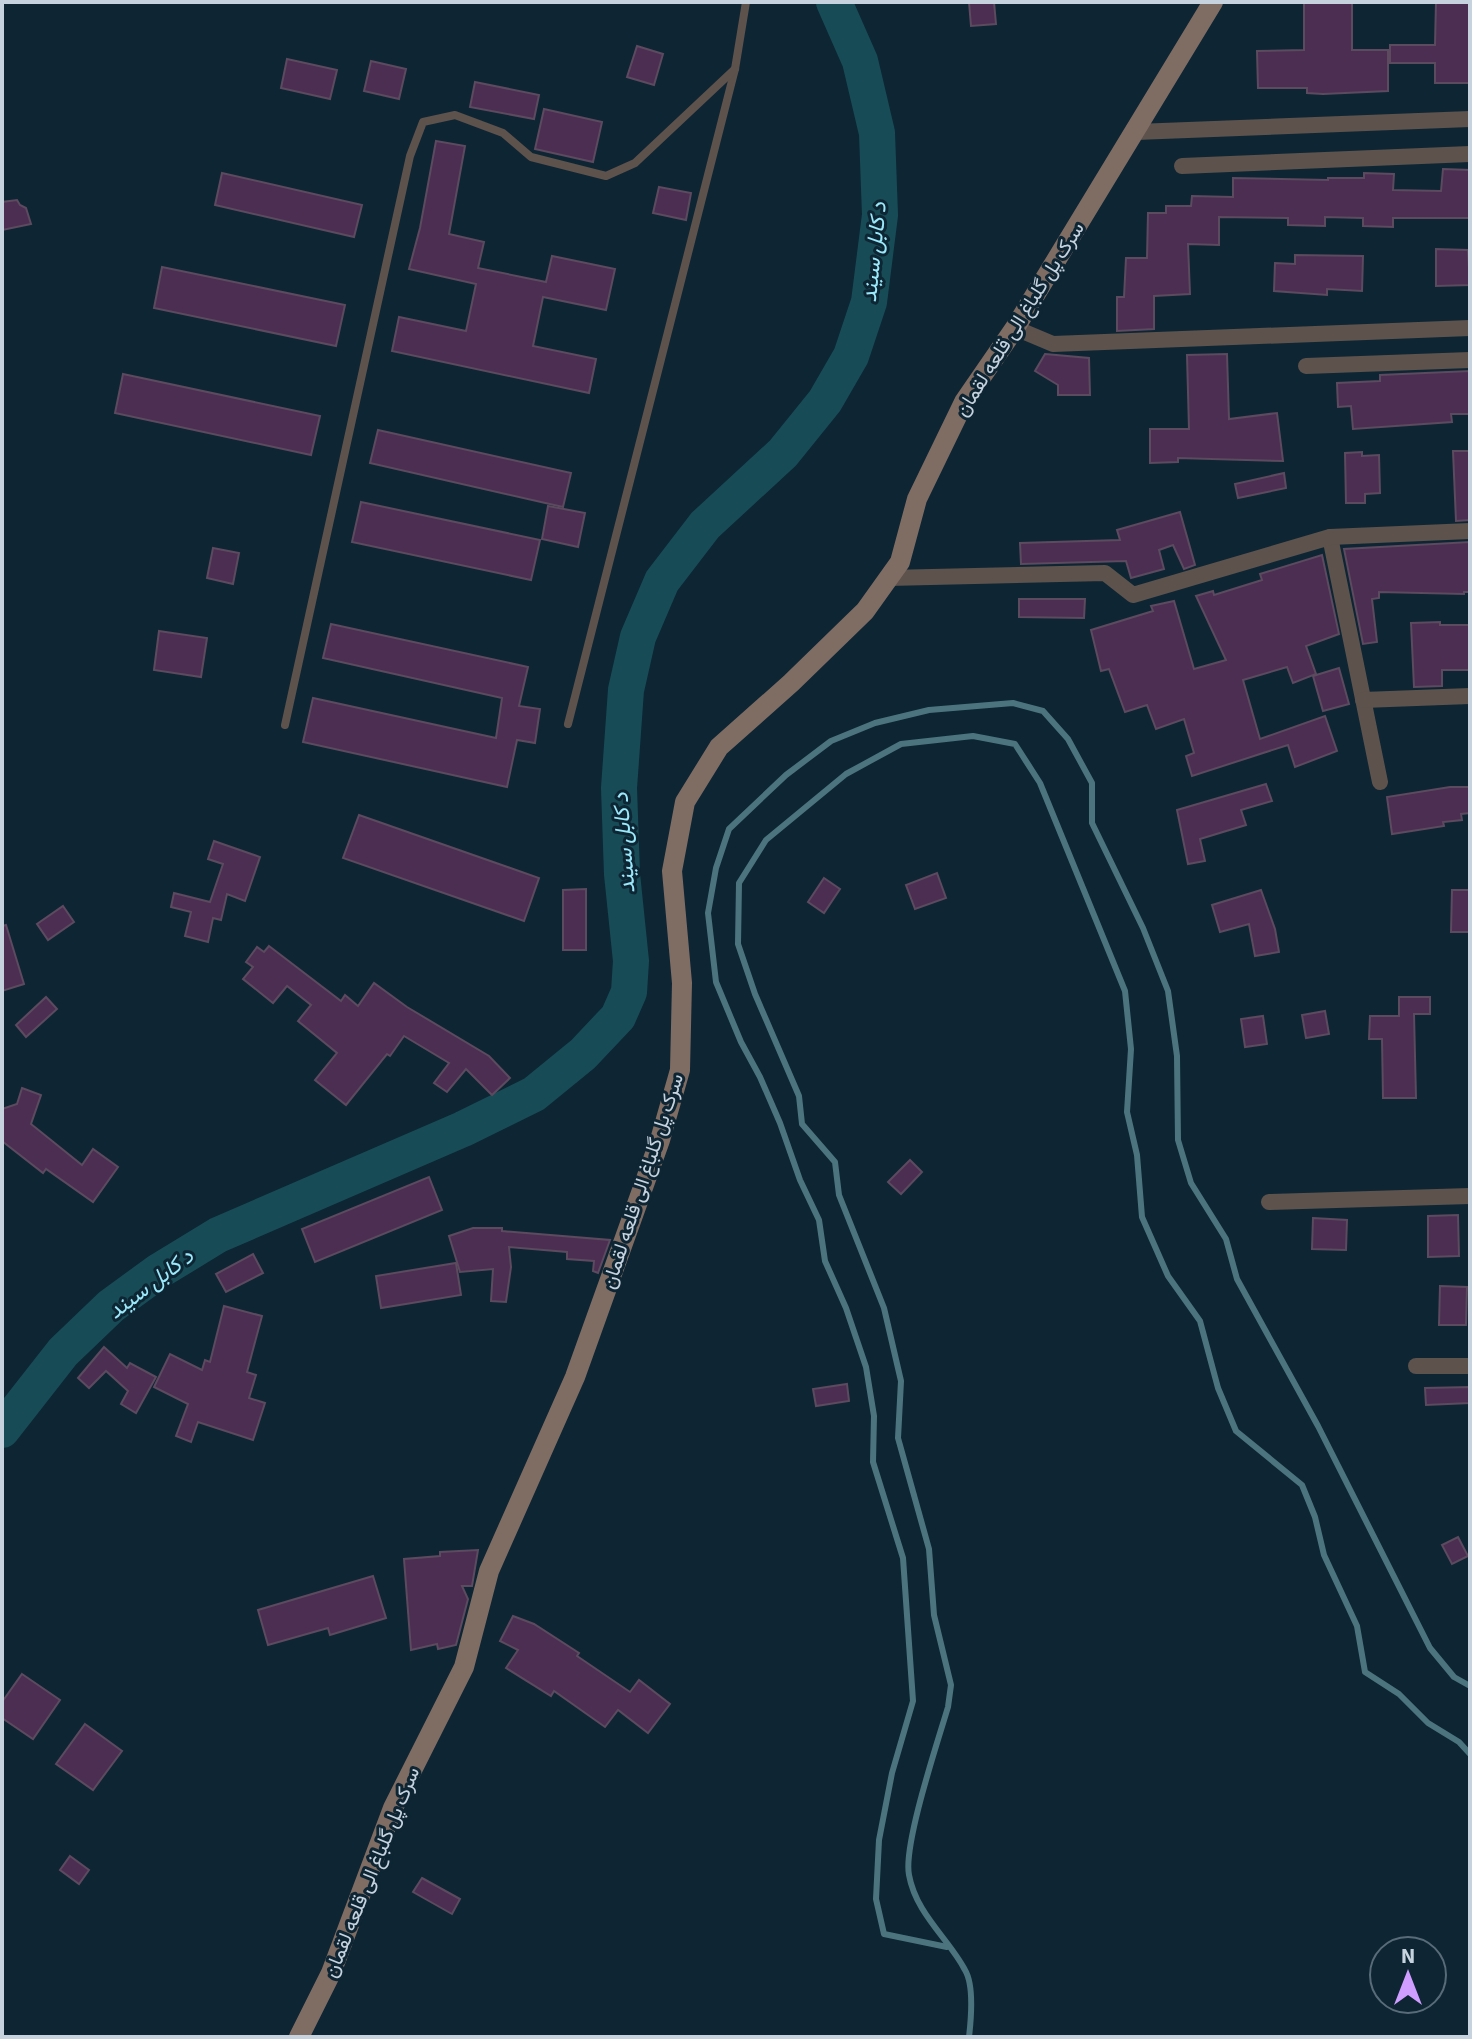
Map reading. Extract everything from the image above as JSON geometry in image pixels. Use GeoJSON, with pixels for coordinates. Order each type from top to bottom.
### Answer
{"type":"FeatureCollection","features":[{"type":"Feature","properties":{"kind":"street","name":"سرک پل گلباغ الی قلعه لقمان"},"geometry":{"type":"LineString","coordinates":[[299,2037],[331,1973],[393,1808],[464,1667],[489,1571],[575,1377],[660,1140],[680,1070],[682,983],[672,871],[685,802],[719,747],[865,611],[900,562],[917,499],[964,402],[1015,328],[1213,2]]}},
{"type":"Feature","properties":{"kind":"street"},"geometry":{"type":"LineString","coordinates":[[1136,132],[1470,119]]}},
{"type":"Feature","properties":{"kind":"street"},"geometry":{"type":"LineString","coordinates":[[1182,166],[1470,154]]}},
{"type":"Feature","properties":{"kind":"street"},"geometry":{"type":"LineString","coordinates":[[1015,328],[1053,344],[1470,328]]}},
{"type":"Feature","properties":{"kind":"street"},"geometry":{"type":"LineString","coordinates":[[1306,366],[1470,360]]}},
{"type":"Feature","properties":{"kind":"street"},"geometry":{"type":"LineString","coordinates":[[888,578],[1105,573],[1133,595],[1330,537],[1470,531]]}},
{"type":"Feature","properties":{"kind":"street"},"geometry":{"type":"LineString","coordinates":[[1330,537],[1380,782]]}},
{"type":"Feature","properties":{"kind":"street"},"geometry":{"type":"LineString","coordinates":[[1363,700],[1470,696]]}},
{"type":"Feature","properties":{"kind":"street"},"geometry":{"type":"LineString","coordinates":[[1269,1202],[1470,1196]]}},
{"type":"Feature","properties":{"kind":"street"},"geometry":{"type":"LineString","coordinates":[[1416,1366],[1470,1366]]}},
{"type":"Feature","properties":{"kind":"lane"},"geometry":{"type":"LineString","coordinates":[[568,724],[735,69],[746,2]]}},
{"type":"Feature","properties":{"kind":"lane"},"geometry":{"type":"LineString","coordinates":[[285,725],[410,156],[423,122],[455,115],[503,133],[531,157],[606,176],[635,163],[735,69]]}},
{"type":"Feature","properties":{"kind":"building"},"geometry":{"type":"Polygon","coordinates":[[[969,2],[994,2],[996,24],[971,26],[969,2]]]}},
{"type":"Feature","properties":{"kind":"building"},"geometry":{"type":"Polygon","coordinates":[[[1304,2],[1352,2],[1352,50],[1388,50],[1388,91],[1323,94],[1307,93],[1307,88],[1258,88],[1257,51],[1304,50],[1304,2]]]}},
{"type":"Feature","properties":{"kind":"building"},"geometry":{"type":"Polygon","coordinates":[[[1436,2],[1470,2],[1470,83],[1435,83],[1435,63],[1390,63],[1390,45],[1435,45],[1436,2]]]}},
{"type":"Feature","properties":{"kind":"building"},"geometry":{"type":"Polygon","coordinates":[[[637,46],[663,54],[654,85],[627,77],[637,46]]]}},
{"type":"Feature","properties":{"kind":"building"},"geometry":{"type":"Polygon","coordinates":[[[287,59],[337,70],[330,99],[281,88],[287,59]]]}},
{"type":"Feature","properties":{"kind":"building"},"geometry":{"type":"Polygon","coordinates":[[[371,61],[406,69],[399,99],[364,91],[371,61]]]}},
{"type":"Feature","properties":{"kind":"building"},"geometry":{"type":"Polygon","coordinates":[[[475,82],[539,95],[534,119],[470,107],[475,82]]]}},
{"type":"Feature","properties":{"kind":"building"},"geometry":{"type":"Polygon","coordinates":[[[544,109],[602,122],[593,162],[535,149],[544,109]]]}},
{"type":"Feature","properties":{"kind":"building"},"geometry":{"type":"Polygon","coordinates":[[[436,141],[465,146],[449,234],[484,242],[478,268],[546,282],[552,256],[615,269],[606,310],[543,297],[533,346],[596,359],[589,393],[392,351],[399,317],[466,331],[476,284],[409,269],[436,141]]]}},
{"type":"Feature","properties":{"kind":"building"},"geometry":{"type":"Polygon","coordinates":[[[1443,169],[1470,170],[1470,218],[1393,218],[1393,227],[1363,226],[1363,218],[1325,217],[1325,226],[1288,225],[1288,218],[1219,217],[1219,245],[1188,244],[1190,294],[1154,296],[1154,329],[1117,331],[1117,297],[1124,297],[1126,258],[1147,258],[1148,213],[1166,213],[1166,206],[1191,206],[1192,196],[1233,197],[1233,178],[1328,180],[1364,178],[1364,173],[1394,174],[1393,190],[1441,191],[1443,169]]]}},
{"type":"Feature","properties":{"kind":"building"},"geometry":{"type":"Polygon","coordinates":[[[222,173],[362,205],[354,237],[215,205],[222,173]]]}},
{"type":"Feature","properties":{"kind":"building"},"geometry":{"type":"Polygon","coordinates":[[[659,187],[691,193],[686,220],[653,213],[659,187]]]}},
{"type":"Feature","properties":{"kind":"building"},"geometry":{"type":"Polygon","coordinates":[[[17,200],[26,208],[31,224],[2,230],[2,202],[17,200]]]}},
{"type":"Feature","properties":{"kind":"building"},"geometry":{"type":"Polygon","coordinates":[[[1436,249],[1468,250],[1470,285],[1436,286],[1436,249]]]}},
{"type":"Feature","properties":{"kind":"building"},"geometry":{"type":"Polygon","coordinates":[[[1295,255],[1363,256],[1362,291],[1327,289],[1327,295],[1274,291],[1275,263],[1295,264],[1295,255]]]}},
{"type":"Feature","properties":{"kind":"building"},"geometry":{"type":"Polygon","coordinates":[[[162,267],[345,305],[336,346],[154,308],[162,267]]]}},
{"type":"Feature","properties":{"kind":"building"},"geometry":{"type":"Polygon","coordinates":[[[1045,354],[1089,358],[1090,395],[1058,395],[1058,385],[1035,371],[1045,354]]]}},
{"type":"Feature","properties":{"kind":"building"},"geometry":{"type":"Polygon","coordinates":[[[1227,354],[1229,419],[1277,413],[1283,461],[1178,458],[1178,462],[1150,463],[1150,429],[1189,429],[1187,355],[1227,354]]]}},
{"type":"Feature","properties":{"kind":"building"},"geometry":{"type":"Polygon","coordinates":[[[1470,371],[1470,414],[1451,414],[1452,422],[1353,429],[1351,406],[1338,407],[1337,383],[1380,381],[1380,375],[1470,371]]]}},
{"type":"Feature","properties":{"kind":"building"},"geometry":{"type":"Polygon","coordinates":[[[123,374],[320,416],[311,455],[115,413],[123,374]]]}},
{"type":"Feature","properties":{"kind":"building"},"geometry":{"type":"Polygon","coordinates":[[[378,430],[571,473],[563,507],[370,463],[378,430]]]}},
{"type":"Feature","properties":{"kind":"building"},"geometry":{"type":"Polygon","coordinates":[[[1453,451],[1470,451],[1470,520],[1456,521],[1453,451]]]}},
{"type":"Feature","properties":{"kind":"building"},"geometry":{"type":"Polygon","coordinates":[[[1362,452],[1362,456],[1379,455],[1380,493],[1365,494],[1365,503],[1346,503],[1345,453],[1362,452]]]}},
{"type":"Feature","properties":{"kind":"building"},"geometry":{"type":"Polygon","coordinates":[[[1284,473],[1286,488],[1238,498],[1235,484],[1284,473]]]}},
{"type":"Feature","properties":{"kind":"building"},"geometry":{"type":"Polygon","coordinates":[[[361,502],[540,540],[531,580],[352,542],[361,502]]]}},
{"type":"Feature","properties":{"kind":"building"},"geometry":{"type":"Polygon","coordinates":[[[548,506],[585,513],[578,547],[542,539],[548,506]]]}},
{"type":"Feature","properties":{"kind":"building"},"geometry":{"type":"Polygon","coordinates":[[[1180,512],[1195,565],[1184,569],[1173,545],[1159,550],[1164,569],[1131,578],[1126,561],[1021,564],[1020,543],[1120,540],[1117,530],[1180,512]]]}},
{"type":"Feature","properties":{"kind":"building"},"geometry":{"type":"Polygon","coordinates":[[[1470,542],[1470,592],[1379,592],[1379,598],[1372,599],[1377,642],[1363,644],[1344,549],[1470,542]]]}},
{"type":"Feature","properties":{"kind":"building"},"geometry":{"type":"Polygon","coordinates":[[[213,548],[239,553],[233,584],[207,578],[213,548]]]}},
{"type":"Feature","properties":{"kind":"building"},"geometry":{"type":"Polygon","coordinates":[[[1322,555],[1339,634],[1306,646],[1316,674],[1293,683],[1287,667],[1243,680],[1260,739],[1325,716],[1337,751],[1295,767],[1288,745],[1192,776],[1186,756],[1194,753],[1184,719],[1156,729],[1147,705],[1125,712],[1109,669],[1101,671],[1091,630],[1153,611],[1151,606],[1174,601],[1194,669],[1226,660],[1196,596],[1213,591],[1214,595],[1262,580],[1260,574],[1322,555]]]}},
{"type":"Feature","properties":{"kind":"building"},"geometry":{"type":"Polygon","coordinates":[[[1019,599],[1085,599],[1084,618],[1019,617],[1019,599]]]}},
{"type":"Feature","properties":{"kind":"building"},"geometry":{"type":"Polygon","coordinates":[[[1440,622],[1440,625],[1470,625],[1470,670],[1442,670],[1442,686],[1414,687],[1411,623],[1440,622]]]}},
{"type":"Feature","properties":{"kind":"building"},"geometry":{"type":"Polygon","coordinates":[[[331,624],[528,667],[519,706],[540,709],[535,743],[517,740],[507,787],[303,742],[313,698],[496,738],[502,698],[323,658],[331,624]]]}},
{"type":"Feature","properties":{"kind":"building"},"geometry":{"type":"Polygon","coordinates":[[[159,631],[207,638],[201,677],[154,670],[159,631]]]}},
{"type":"Feature","properties":{"kind":"building"},"geometry":{"type":"Polygon","coordinates":[[[1339,668],[1349,704],[1323,711],[1313,676],[1339,668]]]}},
{"type":"Feature","properties":{"kind":"building"},"geometry":{"type":"Polygon","coordinates":[[[1266,784],[1272,801],[1241,810],[1246,825],[1200,839],[1205,861],[1188,864],[1177,810],[1266,784]]]}},
{"type":"Feature","properties":{"kind":"building"},"geometry":{"type":"Polygon","coordinates":[[[1470,787],[1470,813],[1461,814],[1462,820],[1392,834],[1387,797],[1470,787]]]}},
{"type":"Feature","properties":{"kind":"building"},"geometry":{"type":"Polygon","coordinates":[[[359,815],[539,878],[524,921],[343,858],[359,815]]]}},
{"type":"Feature","properties":{"kind":"building"},"geometry":{"type":"Polygon","coordinates":[[[214,841],[260,857],[245,901],[227,894],[221,920],[213,918],[208,942],[185,936],[191,912],[171,907],[174,893],[210,902],[223,864],[208,859],[214,841]]]}},
{"type":"Feature","properties":{"kind":"building"},"geometry":{"type":"Polygon","coordinates":[[[937,873],[946,898],[915,909],[906,885],[937,873]]]}},
{"type":"Feature","properties":{"kind":"building"},"geometry":{"type":"Polygon","coordinates":[[[824,878],[840,889],[824,913],[808,902],[824,878]]]}},
{"type":"Feature","properties":{"kind":"building"},"geometry":{"type":"Polygon","coordinates":[[[586,889],[586,950],[563,950],[563,890],[586,889]]]}},
{"type":"Feature","properties":{"kind":"building"},"geometry":{"type":"Polygon","coordinates":[[[1261,890],[1275,929],[1279,952],[1255,956],[1249,924],[1220,932],[1212,905],[1261,890]]]}},
{"type":"Feature","properties":{"kind":"building"},"geometry":{"type":"Polygon","coordinates":[[[1452,890],[1470,890],[1470,932],[1451,932],[1452,890]]]}},
{"type":"Feature","properties":{"kind":"building"},"geometry":{"type":"Polygon","coordinates":[[[63,906],[74,922],[48,940],[37,924],[63,906]]]}},
{"type":"Feature","properties":{"kind":"building"},"geometry":{"type":"Polygon","coordinates":[[[6,925],[24,984],[2,991],[2,926],[6,925]]]}},
{"type":"Feature","properties":{"kind":"building"},"geometry":{"type":"Polygon","coordinates":[[[269,946],[341,1001],[345,995],[358,1006],[374,983],[407,1007],[489,1056],[510,1078],[492,1095],[466,1069],[447,1092],[434,1083],[449,1063],[404,1036],[346,1105],[315,1080],[337,1053],[298,1021],[311,1005],[287,986],[273,1003],[243,979],[253,967],[246,962],[257,947],[264,952],[269,946]]]}},
{"type":"Feature","properties":{"kind":"building"},"geometry":{"type":"Polygon","coordinates":[[[46,997],[57,1009],[26,1037],[16,1025],[46,997]]]}},
{"type":"Feature","properties":{"kind":"building"},"geometry":{"type":"Polygon","coordinates":[[[1399,997],[1430,997],[1430,1014],[1414,1014],[1416,1098],[1383,1098],[1382,1039],[1369,1039],[1370,1016],[1399,1016],[1399,997]]]}},
{"type":"Feature","properties":{"kind":"building"},"geometry":{"type":"Polygon","coordinates":[[[1325,1011],[1329,1034],[1306,1038],[1302,1015],[1325,1011]]]}},
{"type":"Feature","properties":{"kind":"building"},"geometry":{"type":"Polygon","coordinates":[[[1263,1016],[1267,1044],[1245,1047],[1241,1019],[1263,1016]]]}},
{"type":"Feature","properties":{"kind":"building"},"geometry":{"type":"Polygon","coordinates":[[[22,1088],[41,1095],[31,1124],[82,1165],[93,1149],[118,1167],[93,1202],[46,1169],[43,1173],[2,1141],[2,1109],[17,1104],[22,1088]]]}},
{"type":"Feature","properties":{"kind":"building"},"geometry":{"type":"Polygon","coordinates":[[[910,1160],[922,1172],[901,1194],[888,1182],[910,1160]]]}},
{"type":"Feature","properties":{"kind":"building"},"geometry":{"type":"Polygon","coordinates":[[[429,1177],[442,1210],[315,1262],[302,1229],[429,1177]]]}},
{"type":"Feature","properties":{"kind":"building"},"geometry":{"type":"Polygon","coordinates":[[[1458,1215],[1459,1256],[1428,1257],[1428,1216],[1458,1215]]]}},
{"type":"Feature","properties":{"kind":"building"},"geometry":{"type":"Polygon","coordinates":[[[1313,1218],[1347,1220],[1346,1250],[1312,1249],[1313,1218]]]}},
{"type":"Feature","properties":{"kind":"building"},"geometry":{"type":"Polygon","coordinates":[[[473,1228],[502,1228],[502,1231],[610,1240],[598,1273],[593,1271],[594,1261],[567,1259],[567,1252],[509,1247],[511,1267],[506,1302],[491,1301],[493,1269],[460,1272],[449,1236],[473,1228]]]}},
{"type":"Feature","properties":{"kind":"building"},"geometry":{"type":"Polygon","coordinates":[[[253,1254],[263,1273],[226,1292],[216,1274],[253,1254]]]}},
{"type":"Feature","properties":{"kind":"building"},"geometry":{"type":"Polygon","coordinates":[[[456,1263],[461,1295],[381,1308],[376,1276],[456,1263]]]}},
{"type":"Feature","properties":{"kind":"building"},"geometry":{"type":"Polygon","coordinates":[[[1440,1286],[1467,1287],[1466,1325],[1439,1325],[1440,1286]]]}},
{"type":"Feature","properties":{"kind":"building"},"geometry":{"type":"Polygon","coordinates":[[[224,1306],[262,1316],[247,1372],[256,1375],[249,1398],[265,1403],[253,1440],[198,1422],[191,1442],[176,1436],[188,1404],[154,1387],[170,1354],[202,1370],[205,1360],[210,1362],[224,1306]]]}},
{"type":"Feature","properties":{"kind":"building"},"geometry":{"type":"Polygon","coordinates":[[[104,1347],[127,1368],[130,1363],[156,1377],[136,1413],[121,1404],[128,1391],[106,1371],[89,1388],[78,1378],[104,1347]]]}},
{"type":"Feature","properties":{"kind":"building"},"geometry":{"type":"Polygon","coordinates":[[[847,1384],[849,1401],[816,1406],[813,1389],[847,1384]]]}},
{"type":"Feature","properties":{"kind":"building"},"geometry":{"type":"Polygon","coordinates":[[[1470,1387],[1470,1403],[1426,1405],[1425,1388],[1470,1387]]]}},
{"type":"Feature","properties":{"kind":"building"},"geometry":{"type":"Polygon","coordinates":[[[1458,1537],[1468,1556],[1452,1564],[1442,1545],[1458,1537]]]}},
{"type":"Feature","properties":{"kind":"building"},"geometry":{"type":"Polygon","coordinates":[[[478,1550],[472,1586],[462,1586],[468,1599],[456,1645],[438,1649],[437,1644],[411,1650],[404,1559],[440,1556],[440,1552],[478,1550]]]}},
{"type":"Feature","properties":{"kind":"building"},"geometry":{"type":"Polygon","coordinates":[[[373,1576],[386,1618],[330,1635],[328,1628],[268,1645],[258,1610],[373,1576]]]}},
{"type":"Feature","properties":{"kind":"building"},"geometry":{"type":"Polygon","coordinates":[[[513,1616],[534,1624],[579,1653],[577,1656],[630,1692],[639,1680],[670,1704],[648,1733],[618,1710],[605,1727],[554,1691],[551,1696],[506,1668],[518,1650],[500,1641],[513,1616]]]}},
{"type":"Feature","properties":{"kind":"building"},"geometry":{"type":"Polygon","coordinates":[[[22,1674],[60,1700],[33,1739],[2,1718],[2,1702],[22,1674]]]}},
{"type":"Feature","properties":{"kind":"building"},"geometry":{"type":"Polygon","coordinates":[[[85,1724],[122,1751],[93,1790],[56,1764],[85,1724]]]}},
{"type":"Feature","properties":{"kind":"building"},"geometry":{"type":"Polygon","coordinates":[[[70,1856],[89,1870],[79,1884],[60,1870],[70,1856]]]}},
{"type":"Feature","properties":{"kind":"building"},"geometry":{"type":"Polygon","coordinates":[[[422,1878],[460,1899],[452,1914],[413,1892],[422,1878]]]}},
{"type":"Feature","properties":{"kind":"waterway","name":"د کابل سيند"},"geometry":{"type":"LineString","coordinates":[[2,1430],[63,1352],[111,1306],[159,1271],[218,1235],[463,1129],[534,1094],[583,1054],[618,1017],[629,992],[631,961],[622,874],[619,788],[626,690],[638,637],[662,581],[705,525],[783,453],[825,401],[851,356],[869,302],[880,215],[877,133],[860,61],[834,2]]}},
{"type":"Feature","properties":{"kind":"waterway"},"geometry":{"type":"LineString","coordinates":[[947,1947],[884,1934],[876,1899],[879,1840],[892,1773],[913,1701],[903,1558],[873,1462],[874,1416],[866,1367],[846,1308],[825,1261],[819,1220],[800,1180],[780,1123],[716,982],[708,913],[716,868],[729,829],[786,775],[831,741],[875,723],[929,710],[1013,703],[1043,711],[1068,739],[1092,783],[1092,823],[1143,928],[1168,991],[1177,1056],[1178,1140],[1191,1183],[1226,1239],[1237,1279],[1318,1426],[1430,1648],[1454,1677],[1470,1686]]}},
{"type":"Feature","properties":{"kind":"waterway"},"geometry":{"type":"LineString","coordinates":[[969,2037],[971,2003],[968,1976],[918,1902],[909,1875],[916,1818],[948,1707],[951,1685],[934,1615],[929,1549],[898,1438],[901,1381],[884,1308],[839,1195],[835,1162],[802,1124],[799,1096],[755,994],[738,944],[739,883],[766,840],[846,774],[901,744],[973,736],[1015,744],[1040,783],[1125,991],[1131,1049],[1127,1112],[1137,1155],[1142,1217],[1168,1276],[1200,1321],[1218,1388],[1236,1431],[1302,1485],[1315,1517],[1324,1555],[1357,1626],[1365,1672],[1399,1694],[1428,1723],[1459,1742],[1470,1754]]}}]}
